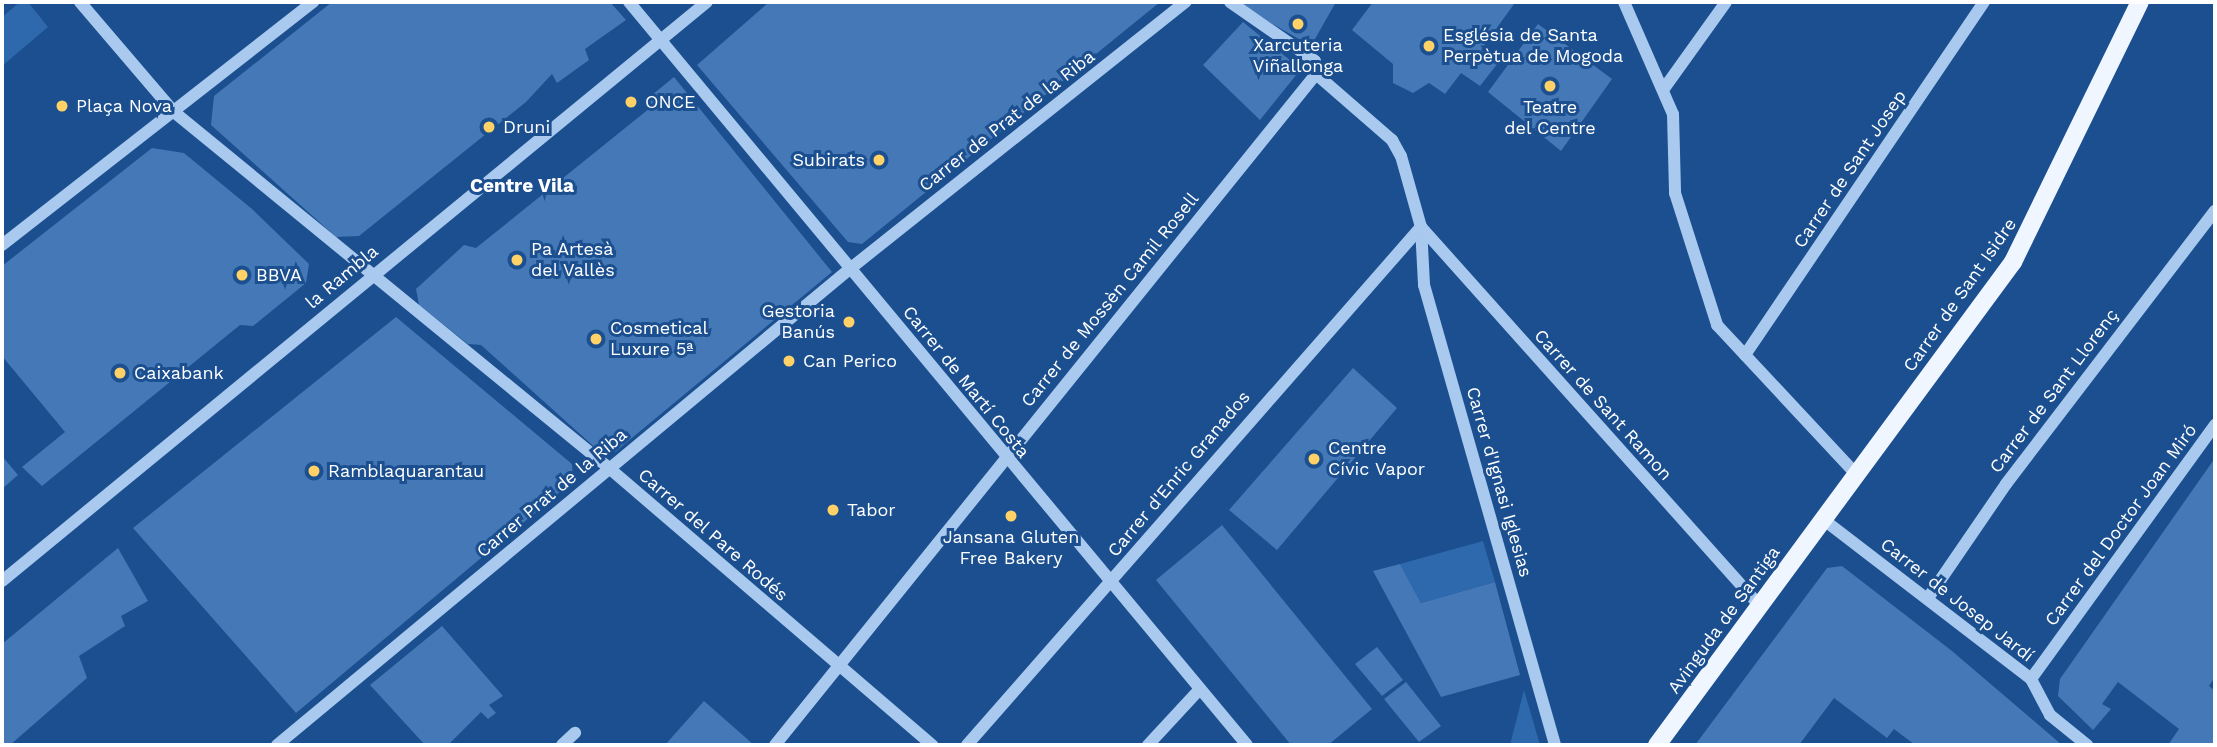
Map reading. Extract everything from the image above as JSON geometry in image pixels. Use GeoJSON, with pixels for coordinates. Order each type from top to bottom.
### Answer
{"type":"FeatureCollection","features":[{"type":"Feature","properties":{"kind":"main road","name":"Carrer de Sant Isidre"},"geometry":{"type":"LineString","coordinates":[[1824,520],[2035,227],[2140,2]]}},
{"type":"Feature","properties":{"kind":"main road","name":"Avinguda de Santiga"},"geometry":{"type":"LineString","coordinates":[[1657,745],[1824,520]]}},
{"type":"Feature","properties":{"kind":"street","name":"Carrer del Pare Rodés"},"geometry":{"type":"LineString","coordinates":[[80,2],[174,112],[369,276],[609,468],[932,745]]}},
{"type":"Feature","properties":{"kind":"street"},"geometry":{"type":"LineString","coordinates":[[2,245],[313,2]]}},
{"type":"Feature","properties":{"kind":"street","name":"Carrer de Martí Costa"},"geometry":{"type":"LineString","coordinates":[[629,2],[1247,745]]}},
{"type":"Feature","properties":{"kind":"street","name":"la Rambla"},"geometry":{"type":"LineString","coordinates":[[2,581],[102,505],[369,276],[707,2]]}},
{"type":"Feature","properties":{"kind":"street","name":"Carrer de Prat de la Riba"},"geometry":{"type":"LineString","coordinates":[[850,268],[1186,2]]}},
{"type":"Feature","properties":{"kind":"street"},"geometry":{"type":"LineString","coordinates":[[1230,2],[1315,61],[1315,74],[1392,140],[1421,228]]}},
{"type":"Feature","properties":{"kind":"street"},"geometry":{"type":"LineString","coordinates":[[1624,2],[1673,114],[1675,193],[1717,325],[1857,475]]}},
{"type":"Feature","properties":{"kind":"street"},"geometry":{"type":"LineString","coordinates":[[1663,90],[1726,2]]}},
{"type":"Feature","properties":{"kind":"street","name":"Carrer de Sant Josep"},"geometry":{"type":"LineString","coordinates":[[1745,355],[1984,2]]}},
{"type":"Feature","properties":{"kind":"street","name":"Carrer de Mossèn Camil Rosell"},"geometry":{"type":"LineString","coordinates":[[775,745],[1315,74]]}},
{"type":"Feature","properties":{"kind":"street","name":"Carrer de Sant Llorenç"},"geometry":{"type":"LineString","coordinates":[[1928,598],[2029,452],[2215,211]]}},
{"type":"Feature","properties":{"kind":"street","name":"Carrer d'Enric Granados"},"geometry":{"type":"LineString","coordinates":[[967,745],[1277,386],[1421,228]]}},
{"type":"Feature","properties":{"kind":"street","name":"Carrer de Sant Ramon"},"geometry":{"type":"LineString","coordinates":[[1421,228],[1760,606]]}},
{"type":"Feature","properties":{"kind":"street","name":"Carrer d'Ignasi Iglesias"},"geometry":{"type":"LineString","coordinates":[[1421,228],[1424,285],[1556,745]]}},
{"type":"Feature","properties":{"kind":"street","name":"Carrer Prat de la Riba"},"geometry":{"type":"LineString","coordinates":[[277,745],[850,268]]}},
{"type":"Feature","properties":{"kind":"street","name":"Carrer del Doctor Joan Miró"},"geometry":{"type":"LineString","coordinates":[[2031,679],[2215,425]]}},
{"type":"Feature","properties":{"kind":"street","name":"Carrer de Josep Jardí"},"geometry":{"type":"LineString","coordinates":[[1824,520],[2031,679],[2050,715],[2087,745]]}},
{"type":"Feature","properties":{"kind":"street"},"geometry":{"type":"LineString","coordinates":[[1148,745],[1199,690]]}},
{"type":"Feature","properties":{"kind":"street"},"geometry":{"type":"LineString","coordinates":[[562,745],[575,733]]}},
{"type":"Feature","properties":{"kind":"shaded area"},"geometry":{"type":"Polygon","coordinates":[[[20,2],[28,2],[48,27],[2,66],[2,17],[20,2]]]}},
{"type":"Feature","properties":{"kind":"shaded area"},"geometry":{"type":"Polygon","coordinates":[[[1483,541],[1495,582],[1421,603],[1400,564],[1483,541]]]}},
{"type":"Feature","properties":{"kind":"shaded area"},"geometry":{"type":"Polygon","coordinates":[[[1524,690],[1540,745],[1510,745],[1524,690]]]}},
{"type":"Feature","properties":{"kind":"building"},"geometry":{"type":"Polygon","coordinates":[[[332,2],[610,2],[626,20],[585,49],[589,60],[557,83],[552,74],[526,102],[359,236],[336,237],[211,125],[214,96],[332,2]]]}},
{"type":"Feature","properties":{"kind":"building"},"geometry":{"type":"Polygon","coordinates":[[[769,2],[1160,2],[862,244],[848,242],[697,65],[769,2]]]}},
{"type":"Feature","properties":{"kind":"building","name":"Xarcuteria Viñallonga"},"geometry":{"type":"Polygon","coordinates":[[[1234,2],[1336,2],[1311,46],[1234,2]]]}},
{"type":"Feature","properties":{"kind":"building","name":"Església de Santa Perpètua de Mogoda"},"geometry":{"type":"Polygon","coordinates":[[[1373,2],[1514,4],[1481,50],[1498,63],[1480,86],[1461,73],[1445,94],[1429,83],[1413,93],[1393,83],[1393,64],[1352,30],[1373,2]]]}},
{"type":"Feature","properties":{"kind":"building"},"geometry":{"type":"Polygon","coordinates":[[[1243,22],[1301,69],[1260,120],[1203,65],[1243,22]]]}},
{"type":"Feature","properties":{"kind":"building","name":"Teatre del Centre"},"geometry":{"type":"Polygon","coordinates":[[[1538,24],[1612,79],[1561,151],[1488,92],[1538,24]]]}},
{"type":"Feature","properties":{"kind":"building"},"geometry":{"type":"Polygon","coordinates":[[[674,77],[832,272],[615,452],[600,452],[481,345],[468,344],[419,305],[416,289],[464,245],[476,248],[650,108],[647,99],[674,77]]]}},
{"type":"Feature","properties":{"kind":"building"},"geometry":{"type":"Polygon","coordinates":[[[152,148],[184,153],[252,209],[309,264],[306,283],[253,326],[240,325],[42,486],[22,467],[65,432],[2,356],[2,266],[152,148]]]}},
{"type":"Feature","properties":{"kind":"building"},"geometry":{"type":"Polygon","coordinates":[[[396,317],[572,464],[573,481],[296,713],[133,528],[396,317]]]}},
{"type":"Feature","properties":{"kind":"building","name":"Centre Cívic Vapor"},"geometry":{"type":"Polygon","coordinates":[[[1353,368],[1397,408],[1277,550],[1229,510],[1353,368]]]}},
{"type":"Feature","properties":{"kind":"building"},"geometry":{"type":"Polygon","coordinates":[[[2,456],[18,475],[2,489],[2,456]]]}},
{"type":"Feature","properties":{"kind":"building"},"geometry":{"type":"Polygon","coordinates":[[[2215,458],[2215,677],[2209,686],[2215,691],[2215,745],[2168,745],[2179,729],[2118,682],[2102,704],[2111,709],[2093,730],[2058,696],[2060,679],[2215,458]]]}},
{"type":"Feature","properties":{"kind":"building"},"geometry":{"type":"Polygon","coordinates":[[[1222,525],[1372,709],[1328,745],[1291,745],[1156,580],[1222,525]]]}},
{"type":"Feature","properties":{"kind":"building"},"geometry":{"type":"Polygon","coordinates":[[[118,548],[148,601],[121,616],[125,626],[79,656],[87,678],[10,745],[2,745],[2,644],[118,548]]]}},
{"type":"Feature","properties":{"kind":"building"},"geometry":{"type":"Polygon","coordinates":[[[1400,564],[1421,603],[1495,582],[1520,675],[1441,697],[1373,571],[1400,564]]]}},
{"type":"Feature","properties":{"kind":"building"},"geometry":{"type":"Polygon","coordinates":[[[1842,566],[1952,651],[2062,745],[1915,745],[1894,729],[1887,738],[1834,698],[1799,745],[1695,745],[1827,568],[1842,566]]]}},
{"type":"Feature","properties":{"kind":"building"},"geometry":{"type":"Polygon","coordinates":[[[442,626],[503,696],[489,705],[496,713],[488,719],[481,712],[448,745],[425,745],[370,685],[442,626]]]}},
{"type":"Feature","properties":{"kind":"building"},"geometry":{"type":"Polygon","coordinates":[[[1377,647],[1403,680],[1382,696],[1355,664],[1377,647]]]}},
{"type":"Feature","properties":{"kind":"building"},"geometry":{"type":"Polygon","coordinates":[[[1406,682],[1441,726],[1419,742],[1384,699],[1406,682]]]}},
{"type":"Feature","properties":{"kind":"building"},"geometry":{"type":"Polygon","coordinates":[[[704,701],[754,745],[665,745],[704,701]]]}},
{"type":"Feature","properties":{"kind":"place","name":"Xarcuteria Viñallonga"},"geometry":{"type":"Point","coordinates":[1298,24]}},
{"type":"Feature","properties":{"kind":"place","name":"Església de Santa Perpètua de Mogoda"},"geometry":{"type":"Point","coordinates":[1429,46]}},
{"type":"Feature","properties":{"kind":"place","name":"Teatre del Centre"},"geometry":{"type":"Point","coordinates":[1550,86]}},
{"type":"Feature","properties":{"kind":"place","name":"ONCE"},"geometry":{"type":"Point","coordinates":[631,102]}},
{"type":"Feature","properties":{"kind":"place","name":"Plaça Nova"},"geometry":{"type":"Point","coordinates":[62,106]}},
{"type":"Feature","properties":{"kind":"place","name":"Druni"},"geometry":{"type":"Point","coordinates":[489,127]}},
{"type":"Feature","properties":{"kind":"place","name":"Subirats"},"geometry":{"type":"Point","coordinates":[879,160]}},
{"type":"Feature","properties":{"kind":"place","name":"Pa Artesà del Vallès"},"geometry":{"type":"Point","coordinates":[517,260]}},
{"type":"Feature","properties":{"kind":"place","name":"BBVA"},"geometry":{"type":"Point","coordinates":[242,275]}},
{"type":"Feature","properties":{"kind":"place","name":"Gestoria Banús"},"geometry":{"type":"Point","coordinates":[849,322]}},
{"type":"Feature","properties":{"kind":"place","name":"Cosmetical Luxure 5ª"},"geometry":{"type":"Point","coordinates":[596,339]}},
{"type":"Feature","properties":{"kind":"place","name":"Can Perico"},"geometry":{"type":"Point","coordinates":[789,361]}},
{"type":"Feature","properties":{"kind":"place","name":"Caixabank"},"geometry":{"type":"Point","coordinates":[120,373]}},
{"type":"Feature","properties":{"kind":"place","name":"Centre Cívic Vapor"},"geometry":{"type":"Point","coordinates":[1314,459]}},
{"type":"Feature","properties":{"kind":"place","name":"Ramblaquarantau"},"geometry":{"type":"Point","coordinates":[314,471]}},
{"type":"Feature","properties":{"kind":"place","name":"Tabor"},"geometry":{"type":"Point","coordinates":[833,510]}},
{"type":"Feature","properties":{"kind":"place","name":"Jansana Gluten Free Bakery"},"geometry":{"type":"Point","coordinates":[1011,516]}},
{"type":"Feature","properties":{"kind":"district","name":"Centre Vila"},"geometry":{"type":"Point","coordinates":[522,186]}}]}
